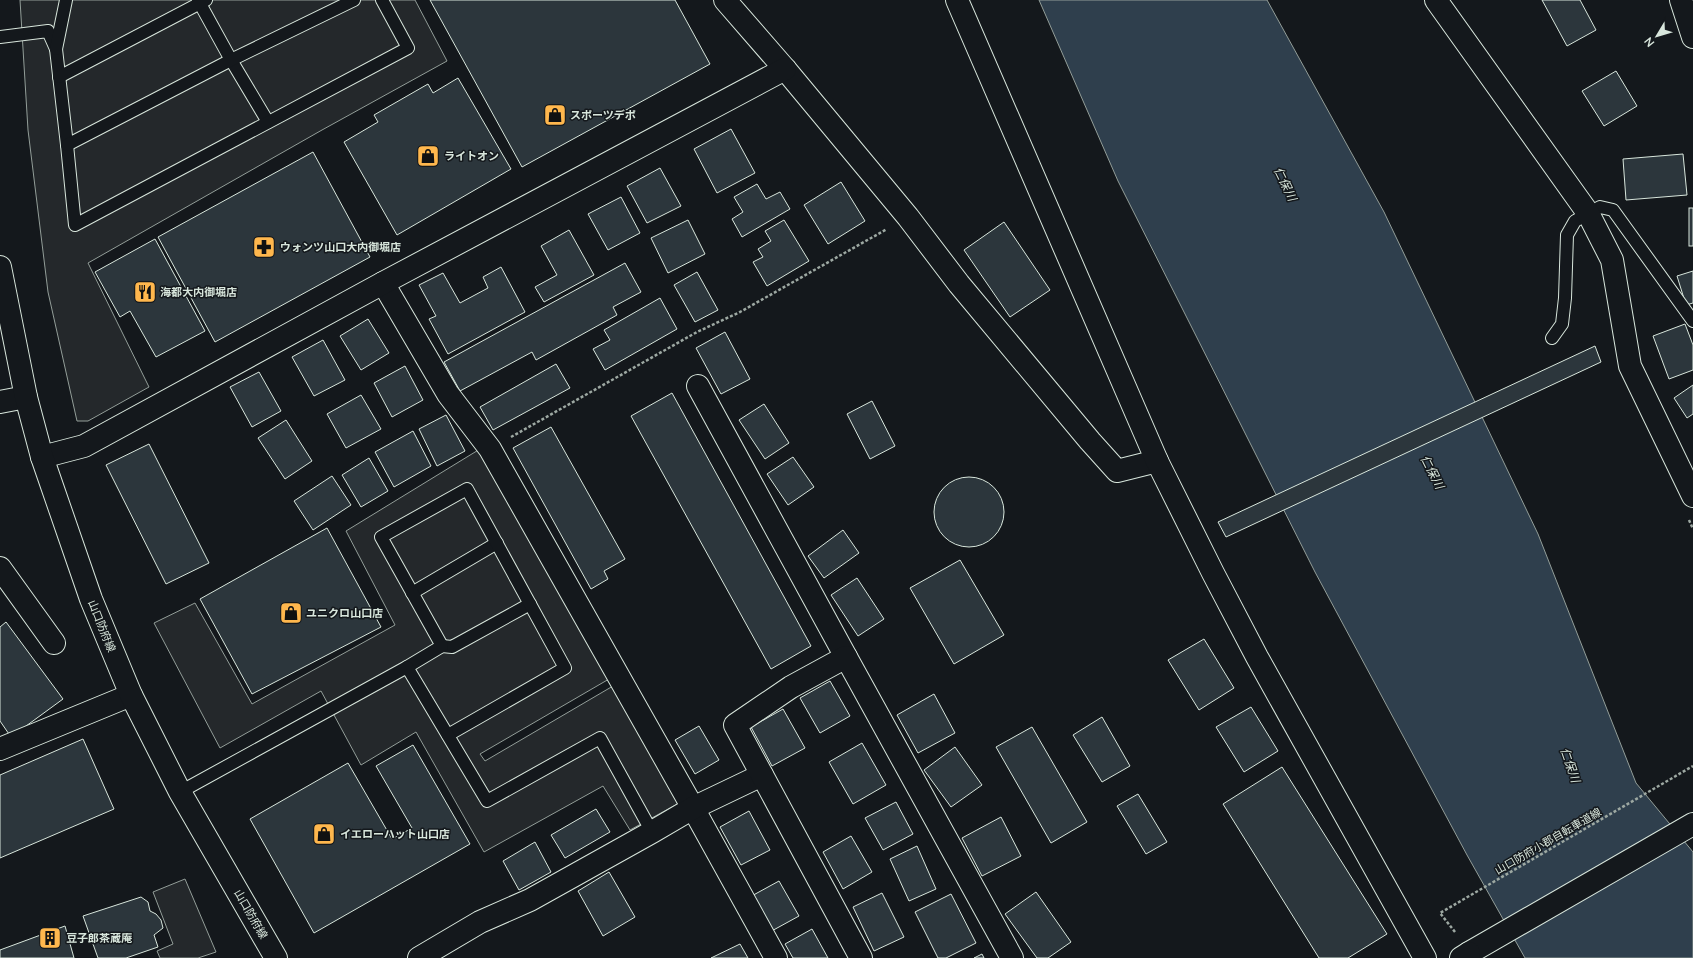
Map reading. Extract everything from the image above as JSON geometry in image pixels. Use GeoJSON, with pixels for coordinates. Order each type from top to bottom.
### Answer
{"type":"FeatureCollection","features":[{"type":"Feature","properties":{"kind":"street"},"geometry":{"type":"LineString","coordinates":[[725,0],[908,217],[964,290],[1085,435],[1118,472],[1157,461]]}},
{"type":"Feature","properties":{"kind":"street"},"geometry":{"type":"LineString","coordinates":[[957,0],[1157,461],[1213,573],[1258,657],[1425,958]]}},
{"type":"Feature","properties":{"kind":"street"},"geometry":{"type":"LineString","coordinates":[[1436,0],[1588,213],[1612,260],[1630,366],[1693,496]]}},
{"type":"Feature","properties":{"kind":"street"},"geometry":{"type":"LineString","coordinates":[[1681,0],[1693,37]]}},
{"type":"Feature","properties":{"kind":"street"},"geometry":{"type":"LineString","coordinates":[[42,457],[84,446],[383,283],[785,70]]}},
{"type":"Feature","properties":{"kind":"street","name":"山口防府線"},"geometry":{"type":"LineString","coordinates":[[0,267],[26,397],[42,457],[91,599],[131,695],[180,792],[276,958]]}},
{"type":"Feature","properties":{"kind":"street"},"geometry":{"type":"LineString","coordinates":[[383,283],[448,394],[490,449],[776,958]]}},
{"type":"Feature","properties":{"kind":"street"},"geometry":{"type":"LineString","coordinates":[[698,386],[1012,958]]}},
{"type":"Feature","properties":{"kind":"street"},"geometry":{"type":"LineString","coordinates":[[0,402],[26,397]]}},
{"type":"Feature","properties":{"kind":"street"},"geometry":{"type":"LineString","coordinates":[[0,568],[54,643]]}},
{"type":"Feature","properties":{"kind":"street"},"geometry":{"type":"LineString","coordinates":[[846,657],[791,687],[735,726],[861,958]]}},
{"type":"Feature","properties":{"kind":"street"},"geometry":{"type":"LineString","coordinates":[[0,750],[131,695]]}},
{"type":"Feature","properties":{"kind":"street"},"geometry":{"type":"LineString","coordinates":[[419,958],[480,922],[530,900],[693,808],[762,775]]}},
{"type":"Feature","properties":{"kind":"street"},"geometry":{"type":"LineString","coordinates":[[1469,953],[1693,824]]}},
{"type":"Feature","properties":{"kind":"lane"},"geometry":{"type":"LineString","coordinates":[[66,0],[56,49],[75,225],[408,48],[382,0]]}},
{"type":"Feature","properties":{"kind":"lane"},"geometry":{"type":"LineString","coordinates":[[67,145],[231,60],[354,0]]}},
{"type":"Feature","properties":{"kind":"lane"},"geometry":{"type":"LineString","coordinates":[[59,77],[201,1],[231,60],[268,122]]}},
{"type":"Feature","properties":{"kind":"lane"},"geometry":{"type":"LineString","coordinates":[[0,37],[48,31],[56,49]]}},
{"type":"Feature","properties":{"kind":"lane"},"geometry":{"type":"LineString","coordinates":[[1552,338],[1562,324],[1565,298],[1567,235],[1575,221],[1600,207],[1612,210],[1693,321]]}},
{"type":"Feature","properties":{"kind":"lane"},"geometry":{"type":"LineString","coordinates":[[442,646],[381,537],[467,489],[565,668],[448,735]]}},
{"type":"Feature","properties":{"kind":"lane"},"geometry":{"type":"LineString","coordinates":[[412,594],[497,543]]}},
{"type":"Feature","properties":{"kind":"lane"},"geometry":{"type":"LineString","coordinates":[[180,792],[407,667],[442,646],[452,647],[530,604]]}},
{"type":"Feature","properties":{"kind":"lane"},"geometry":{"type":"LineString","coordinates":[[407,667],[487,801],[600,738],[652,832]]}},
{"type":"Feature","properties":{"kind":"path"},"geometry":{"type":"LineString","coordinates":[[490,449],[691,336],[747,308],[908,217]]}},
{"type":"Feature","properties":{"kind":"path","name":"山口防府小郡自転車道線"},"geometry":{"type":"LineString","coordinates":[[1456,934],[1440,913],[1693,766]]}},
{"type":"Feature","properties":{"kind":"shaded area"},"geometry":{"type":"Polygon","coordinates":[[[20,0],[415,0],[447,61],[88,263],[149,387],[88,421],[77,421],[48,292],[28,130],[20,0]]]}},
{"type":"Feature","properties":{"kind":"shaded area"},"geometry":{"type":"Polygon","coordinates":[[[480,449],[609,679],[480,754],[485,761],[613,686],[679,803],[630,830],[603,786],[484,852],[416,732],[361,765],[321,691],[220,748],[154,623],[195,603],[252,704],[395,625],[346,531],[480,449]]]}},
{"type":"Feature","properties":{"kind":"shaded area"},"geometry":{"type":"Polygon","coordinates":[[[185,879],[216,952],[198,958],[160,958],[157,951],[173,944],[153,892],[185,879]]]}},
{"type":"Feature","properties":{"kind":"water","name":"仁保川"},"geometry":{"type":"Polygon","coordinates":[[[1039,0],[1267,0],[1384,212],[1538,534],[1636,783],[1693,852],[1693,958],[1525,958],[1467,855],[1315,572],[1118,181],[1039,0]]]}},
{"type":"Feature","properties":{"kind":"building","name":"スポーツデポ"},"geometry":{"type":"Polygon","coordinates":[[[430,0],[675,0],[710,64],[522,167],[430,0]]]}},
{"type":"Feature","properties":{"kind":"building"},"geometry":{"type":"Polygon","coordinates":[[[1542,0],[1580,0],[1596,30],[1567,46],[1542,0]]]}},
{"type":"Feature","properties":{"kind":"building"},"geometry":{"type":"Polygon","coordinates":[[[1616,71],[1637,106],[1604,126],[1582,91],[1616,71]]]}},
{"type":"Feature","properties":{"kind":"building","name":"ライトオン"},"geometry":{"type":"Polygon","coordinates":[[[458,78],[511,169],[397,235],[344,142],[378,122],[374,115],[428,84],[433,93],[458,78]]]}},
{"type":"Feature","properties":{"kind":"building"},"geometry":{"type":"Polygon","coordinates":[[[731,129],[755,173],[717,193],[694,149],[731,129]]]}},
{"type":"Feature","properties":{"kind":"building","name":"ウォンツ山口大内御堀店"},"geometry":{"type":"Polygon","coordinates":[[[313,152],[370,257],[215,342],[158,237],[313,152]]]}},
{"type":"Feature","properties":{"kind":"building"},"geometry":{"type":"Polygon","coordinates":[[[1683,154],[1687,195],[1626,200],[1623,159],[1683,154]]]}},
{"type":"Feature","properties":{"kind":"building"},"geometry":{"type":"Polygon","coordinates":[[[660,168],[681,206],[647,223],[627,186],[660,168]]]}},
{"type":"Feature","properties":{"kind":"building"},"geometry":{"type":"Polygon","coordinates":[[[841,182],[865,221],[828,244],[804,205],[841,182]]]}},
{"type":"Feature","properties":{"kind":"building"},"geometry":{"type":"Polygon","coordinates":[[[757,184],[766,199],[780,192],[790,209],[742,237],[732,219],[743,212],[734,197],[757,184]]]}},
{"type":"Feature","properties":{"kind":"building"},"geometry":{"type":"Polygon","coordinates":[[[621,197],[640,233],[608,250],[588,214],[621,197]]]}},
{"type":"Feature","properties":{"kind":"building"},"geometry":{"type":"Polygon","coordinates":[[[1689,208],[1693,208],[1693,246],[1689,246],[1689,208]]]}},
{"type":"Feature","properties":{"kind":"building"},"geometry":{"type":"Polygon","coordinates":[[[688,220],[705,254],[668,273],[651,238],[688,220]]]}},
{"type":"Feature","properties":{"kind":"building"},"geometry":{"type":"Polygon","coordinates":[[[784,220],[809,261],[767,286],[753,262],[763,257],[758,249],[771,241],[765,231],[784,220]]]}},
{"type":"Feature","properties":{"kind":"building"},"geometry":{"type":"Polygon","coordinates":[[[1004,222],[1050,290],[1010,317],[964,250],[1004,222]]]}},
{"type":"Feature","properties":{"kind":"building"},"geometry":{"type":"Polygon","coordinates":[[[569,230],[594,275],[544,302],[535,287],[557,275],[541,246],[569,230]]]}},
{"type":"Feature","properties":{"kind":"building","name":"海都大内御堀店"},"geometry":{"type":"Polygon","coordinates":[[[155,239],[205,331],[156,357],[130,311],[120,317],[95,272],[155,239]]]}},
{"type":"Feature","properties":{"kind":"building"},"geometry":{"type":"Polygon","coordinates":[[[625,263],[641,292],[613,307],[617,315],[536,360],[532,352],[460,391],[444,362],[625,263]]]}},
{"type":"Feature","properties":{"kind":"building"},"geometry":{"type":"Polygon","coordinates":[[[501,267],[525,312],[448,354],[429,319],[436,316],[419,285],[443,273],[460,303],[488,288],[483,277],[501,267]]]}},
{"type":"Feature","properties":{"kind":"building"},"geometry":{"type":"Polygon","coordinates":[[[1693,271],[1693,303],[1686,305],[1677,276],[1693,271]]]}},
{"type":"Feature","properties":{"kind":"building"},"geometry":{"type":"Polygon","coordinates":[[[697,272],[718,310],[695,322],[674,285],[697,272]]]}},
{"type":"Feature","properties":{"kind":"building"},"geometry":{"type":"Polygon","coordinates":[[[660,298],[677,329],[605,370],[593,349],[610,340],[604,330],[660,298]]]}},
{"type":"Feature","properties":{"kind":"building"},"geometry":{"type":"Polygon","coordinates":[[[368,319],[389,353],[361,370],[340,336],[368,319]]]}},
{"type":"Feature","properties":{"kind":"building"},"geometry":{"type":"Polygon","coordinates":[[[1685,324],[1693,345],[1693,370],[1669,379],[1653,336],[1685,324]]]}},
{"type":"Feature","properties":{"kind":"building"},"geometry":{"type":"Polygon","coordinates":[[[725,332],[750,379],[721,394],[696,348],[725,332]]]}},
{"type":"Feature","properties":{"kind":"building"},"geometry":{"type":"Polygon","coordinates":[[[323,340],[345,380],[314,396],[292,357],[323,340]]]}},
{"type":"Feature","properties":{"kind":"building"},"geometry":{"type":"Polygon","coordinates":[[[1595,346],[1601,362],[1226,537],[1218,522],[1595,346]]]}},
{"type":"Feature","properties":{"kind":"building"},"geometry":{"type":"Polygon","coordinates":[[[556,364],[570,388],[493,430],[480,407],[556,364]]]}},
{"type":"Feature","properties":{"kind":"building"},"geometry":{"type":"Polygon","coordinates":[[[405,366],[423,400],[392,417],[374,383],[405,366]]]}},
{"type":"Feature","properties":{"kind":"building"},"geometry":{"type":"Polygon","coordinates":[[[259,372],[281,411],[252,427],[230,387],[259,372]]]}},
{"type":"Feature","properties":{"kind":"building"},"geometry":{"type":"Polygon","coordinates":[[[1693,385],[1693,414],[1687,418],[1674,398],[1693,385]]]}},
{"type":"Feature","properties":{"kind":"building"},"geometry":{"type":"Polygon","coordinates":[[[672,393],[811,646],[771,669],[631,416],[672,393]]]}},
{"type":"Feature","properties":{"kind":"building"},"geometry":{"type":"Polygon","coordinates":[[[361,395],[381,429],[346,448],[327,414],[361,395]]]}},
{"type":"Feature","properties":{"kind":"building"},"geometry":{"type":"Polygon","coordinates":[[[872,401],[895,446],[870,459],[847,414],[872,401]]]}},
{"type":"Feature","properties":{"kind":"building"},"geometry":{"type":"Polygon","coordinates":[[[764,404],[789,443],[765,459],[739,420],[764,404]]]}},
{"type":"Feature","properties":{"kind":"building"},"geometry":{"type":"Polygon","coordinates":[[[446,415],[465,451],[437,466],[419,429],[446,415]]]}},
{"type":"Feature","properties":{"kind":"building"},"geometry":{"type":"Polygon","coordinates":[[[286,420],[312,461],[285,479],[258,438],[286,420]]]}},
{"type":"Feature","properties":{"kind":"building"},"geometry":{"type":"Polygon","coordinates":[[[551,427],[625,559],[604,571],[608,579],[591,589],[513,448],[551,427]]]}},
{"type":"Feature","properties":{"kind":"building"},"geometry":{"type":"Polygon","coordinates":[[[413,431],[431,466],[394,487],[375,452],[413,431]]]}},
{"type":"Feature","properties":{"kind":"building"},"geometry":{"type":"Polygon","coordinates":[[[149,444],[209,563],[166,584],[106,465],[149,444]]]}},
{"type":"Feature","properties":{"kind":"building"},"geometry":{"type":"Polygon","coordinates":[[[793,457],[814,487],[788,505],[767,474],[793,457]]]}},
{"type":"Feature","properties":{"kind":"building"},"geometry":{"type":"Polygon","coordinates":[[[369,458],[388,491],[361,507],[342,475],[369,458]]]}},
{"type":"Feature","properties":{"kind":"building"},"geometry":{"type":"Polygon","coordinates":[[[332,476],[351,505],[313,530],[294,501],[332,476]]]}},
{"type":"Feature","properties":{"kind":"building"},"geometry":{"type":"Polygon","coordinates":[[[962,477],[976,477],[989,483],[998,492],[1002,498],[1004,512],[1002,526],[994,537],[983,545],[976,547],[962,547],[955,545],[944,537],[936,526],[934,519],[934,505],[936,498],[944,487],[955,479],[962,477]]]}},
{"type":"Feature","properties":{"kind":"building","name":"ユニクロ山口店"},"geometry":{"type":"Polygon","coordinates":[[[327,528],[381,627],[252,694],[200,599],[327,528]]]}},
{"type":"Feature","properties":{"kind":"building"},"geometry":{"type":"Polygon","coordinates":[[[843,530],[859,553],[824,578],[808,556],[843,530]]]}},
{"type":"Feature","properties":{"kind":"building"},"geometry":{"type":"Polygon","coordinates":[[[960,560],[1004,635],[954,664],[910,588],[960,560]]]}},
{"type":"Feature","properties":{"kind":"building"},"geometry":{"type":"Polygon","coordinates":[[[857,578],[884,619],[858,636],[831,595],[857,578]]]}},
{"type":"Feature","properties":{"kind":"building"},"geometry":{"type":"Polygon","coordinates":[[[6,622],[63,699],[11,737],[0,721],[0,627],[6,622]]]}},
{"type":"Feature","properties":{"kind":"building"},"geometry":{"type":"Polygon","coordinates":[[[1204,639],[1234,688],[1199,710],[1168,660],[1204,639]]]}},
{"type":"Feature","properties":{"kind":"building"},"geometry":{"type":"Polygon","coordinates":[[[830,681],[850,716],[820,733],[800,698],[830,681]]]}},
{"type":"Feature","properties":{"kind":"building"},"geometry":{"type":"Polygon","coordinates":[[[934,694],[955,733],[918,753],[897,715],[934,694]]]}},
{"type":"Feature","properties":{"kind":"building"},"geometry":{"type":"Polygon","coordinates":[[[1251,707],[1278,751],[1244,772],[1216,727],[1251,707]]]}},
{"type":"Feature","properties":{"kind":"building"},"geometry":{"type":"Polygon","coordinates":[[[783,709],[805,748],[772,766],[751,727],[783,709]]]}},
{"type":"Feature","properties":{"kind":"building"},"geometry":{"type":"Polygon","coordinates":[[[1102,717],[1130,766],[1102,782],[1073,735],[1102,717]]]}},
{"type":"Feature","properties":{"kind":"building"},"geometry":{"type":"Polygon","coordinates":[[[699,726],[719,760],[695,774],[675,740],[699,726]]]}},
{"type":"Feature","properties":{"kind":"building"},"geometry":{"type":"Polygon","coordinates":[[[1032,727],[1087,822],[1051,843],[996,747],[1032,727]]]}},
{"type":"Feature","properties":{"kind":"building"},"geometry":{"type":"Polygon","coordinates":[[[83,739],[114,809],[0,858],[0,775],[83,739]]]}},
{"type":"Feature","properties":{"kind":"building"},"geometry":{"type":"Polygon","coordinates":[[[862,743],[886,785],[853,804],[829,762],[862,743]]]}},
{"type":"Feature","properties":{"kind":"building","name":"イエローハット山口店"},"geometry":{"type":"Polygon","coordinates":[[[413,745],[470,844],[314,933],[250,819],[348,763],[392,839],[412,828],[376,766],[413,745]]]}},
{"type":"Feature","properties":{"kind":"building"},"geometry":{"type":"Polygon","coordinates":[[[955,747],[982,785],[951,807],[924,770],[955,747]]]}},
{"type":"Feature","properties":{"kind":"building"},"geometry":{"type":"Polygon","coordinates":[[[1282,767],[1387,934],[1348,958],[1319,958],[1223,804],[1282,767]]]}},
{"type":"Feature","properties":{"kind":"building"},"geometry":{"type":"Polygon","coordinates":[[[1138,794],[1167,842],[1146,854],[1117,806],[1138,794]]]}},
{"type":"Feature","properties":{"kind":"building"},"geometry":{"type":"Polygon","coordinates":[[[896,802],[913,834],[883,850],[865,818],[896,802]]]}},
{"type":"Feature","properties":{"kind":"building"},"geometry":{"type":"Polygon","coordinates":[[[596,809],[610,832],[565,858],[551,835],[596,809]]]}},
{"type":"Feature","properties":{"kind":"building"},"geometry":{"type":"Polygon","coordinates":[[[749,811],[770,850],[741,865],[720,827],[749,811]]]}},
{"type":"Feature","properties":{"kind":"building"},"geometry":{"type":"Polygon","coordinates":[[[1001,817],[1021,856],[982,876],[962,838],[1001,817]]]}},
{"type":"Feature","properties":{"kind":"building"},"geometry":{"type":"Polygon","coordinates":[[[851,836],[872,872],[843,889],[823,852],[851,836]]]}},
{"type":"Feature","properties":{"kind":"building"},"geometry":{"type":"Polygon","coordinates":[[[535,842],[551,872],[519,890],[503,861],[535,842]]]}},
{"type":"Feature","properties":{"kind":"building"},"geometry":{"type":"Polygon","coordinates":[[[917,846],[936,889],[909,901],[890,859],[917,846]]]}},
{"type":"Feature","properties":{"kind":"building"},"geometry":{"type":"Polygon","coordinates":[[[609,872],[635,917],[603,936],[578,891],[609,872]]]}},
{"type":"Feature","properties":{"kind":"building"},"geometry":{"type":"Polygon","coordinates":[[[779,881],[799,916],[768,933],[748,898],[779,881]]]}},
{"type":"Feature","properties":{"kind":"building"},"geometry":{"type":"Polygon","coordinates":[[[1036,892],[1071,942],[1048,958],[1037,958],[1005,914],[1036,892]]]}},
{"type":"Feature","properties":{"kind":"building"},"geometry":{"type":"Polygon","coordinates":[[[882,893],[904,937],[874,951],[853,907],[882,893]]]}},
{"type":"Feature","properties":{"kind":"building"},"geometry":{"type":"Polygon","coordinates":[[[951,894],[976,943],[946,958],[938,958],[915,912],[951,894]]]}},
{"type":"Feature","properties":{"kind":"building"},"geometry":{"type":"Polygon","coordinates":[[[141,897],[148,902],[150,911],[156,914],[161,920],[163,928],[154,935],[158,947],[126,958],[98,958],[83,916],[141,897]]]}},
{"type":"Feature","properties":{"kind":"building","name":"豆子郎茶蔵庵"},"geometry":{"type":"Polygon","coordinates":[[[65,926],[74,958],[0,958],[0,950],[65,926]]]}},
{"type":"Feature","properties":{"kind":"building"},"geometry":{"type":"Polygon","coordinates":[[[812,929],[828,958],[793,958],[785,944],[812,929]]]}},
{"type":"Feature","properties":{"kind":"building"},"geometry":{"type":"Polygon","coordinates":[[[740,944],[748,958],[711,958],[740,944]]]}},
{"type":"Feature","properties":{"kind":"building"},"geometry":{"type":"Polygon","coordinates":[[[982,954],[984,958],[974,958],[982,954]]]}},
{"type":"Feature","properties":{"kind":"place","name":"スポーツデポ"},"geometry":{"type":"Point","coordinates":[555,115]}},
{"type":"Feature","properties":{"kind":"place","name":"ライトオン"},"geometry":{"type":"Point","coordinates":[428,156]}},
{"type":"Feature","properties":{"kind":"place","name":"ウォンツ山口大内御堀店"},"geometry":{"type":"Point","coordinates":[264,247]}},
{"type":"Feature","properties":{"kind":"place","name":"海都大内御堀店"},"geometry":{"type":"Point","coordinates":[145,292]}},
{"type":"Feature","properties":{"kind":"place","name":"ユニクロ山口店"},"geometry":{"type":"Point","coordinates":[291,613]}},
{"type":"Feature","properties":{"kind":"place","name":"イエローハット山口店"},"geometry":{"type":"Point","coordinates":[324,834]}},
{"type":"Feature","properties":{"kind":"place","name":"豆子郎茶蔵庵"},"geometry":{"type":"Point","coordinates":[50,938]}}]}
